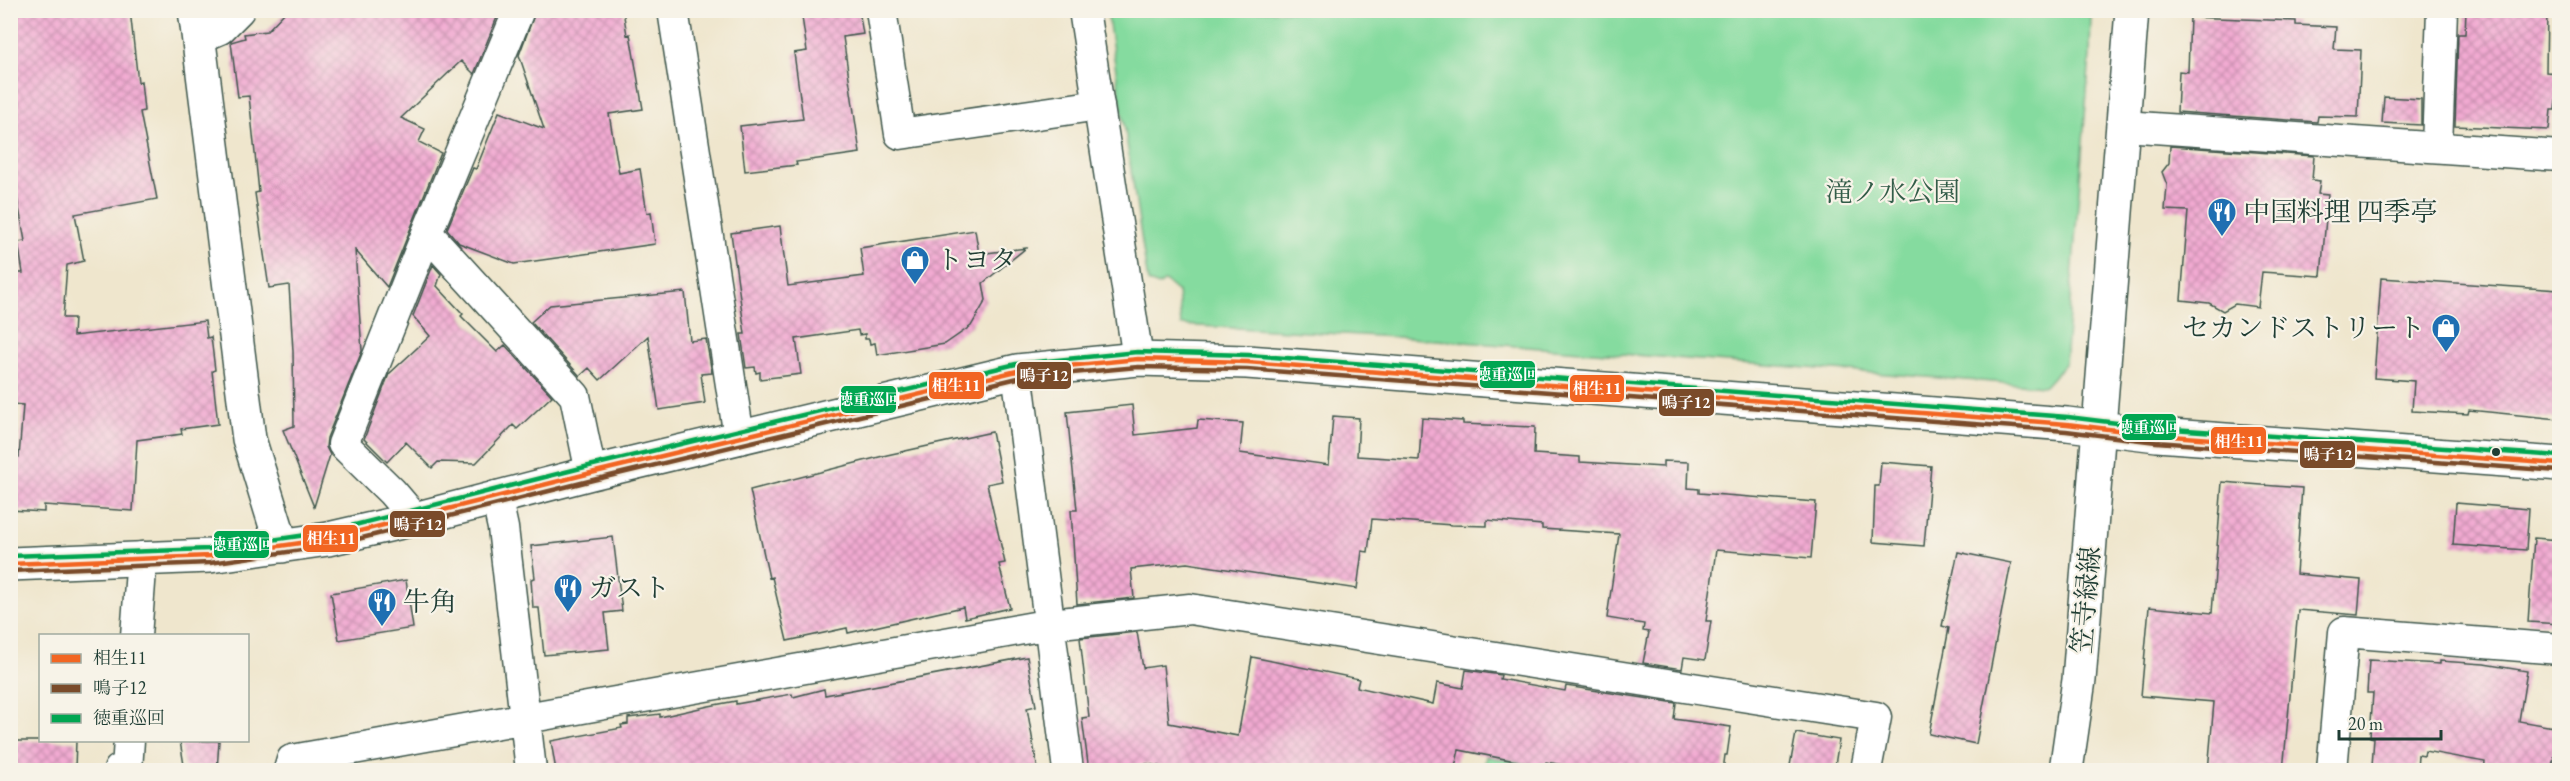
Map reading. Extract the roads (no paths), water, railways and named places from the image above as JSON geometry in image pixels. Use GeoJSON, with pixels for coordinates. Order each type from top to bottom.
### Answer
{"type":"FeatureCollection","features":[{"type":"Feature","properties":{"kind":"street"},"geometry":{"type":"LineString","coordinates":[[239,10],[220,29],[197,24],[249,439],[282,546]]}},
{"type":"Feature","properties":{"kind":"street"},"geometry":{"type":"LineString","coordinates":[[415,519],[392,492],[343,444],[427,232],[519,10]]}},
{"type":"Feature","properties":{"kind":"street"},"geometry":{"type":"LineString","coordinates":[[674,10],[739,437]]}},
{"type":"Feature","properties":{"kind":"street"},"geometry":{"type":"LineString","coordinates":[[881,10],[900,134],[1099,105]]}},
{"type":"Feature","properties":{"kind":"street"},"geometry":{"type":"LineString","coordinates":[[1084,10],[1138,359]]}},
{"type":"Feature","properties":{"kind":"street","name":"笠寺緑線"},"geometry":{"type":"LineString","coordinates":[[2066,771],[2079,680],[2132,10]]}},
{"type":"Feature","properties":{"kind":"street"},"geometry":{"type":"LineString","coordinates":[[2437,147],[2442,10]]}},
{"type":"Feature","properties":{"kind":"street"},"geometry":{"type":"LineString","coordinates":[[2124,126],[2559,156]]}},
{"type":"Feature","properties":{"kind":"street"},"geometry":{"type":"LineString","coordinates":[[427,232],[575,396],[591,473]]}},
{"type":"Feature","properties":{"kind":"street"},"geometry":{"type":"LineString","coordinates":[[10,564],[210,556],[328,539],[415,519],[496,496],[1017,371],[1138,359],[1247,362],[2559,464]]}},
{"type":"Feature","properties":{"kind":"street"},"geometry":{"type":"LineString","coordinates":[[1017,371],[1068,771]]}},
{"type":"Feature","properties":{"kind":"street"},"geometry":{"type":"LineString","coordinates":[[496,496],[503,528],[531,771]]}},
{"type":"Feature","properties":{"kind":"street"},"geometry":{"type":"LineString","coordinates":[[136,634],[142,557]]}},
{"type":"Feature","properties":{"kind":"street"},"geometry":{"type":"LineString","coordinates":[[289,771],[292,760],[1051,624],[1190,609],[1876,717],[1866,771]]}},
{"type":"Feature","properties":{"kind":"street"},"geometry":{"type":"LineString","coordinates":[[2332,771],[2344,632],[2559,649]]}},
{"type":"Feature","properties":{"kind":"street"},"geometry":{"type":"LineString","coordinates":[[119,771],[127,769],[129,742]]}},
{"type":"Feature","properties":{"kind":"place","name":"中国料理 四季亭"},"geometry":{"type":"Point","coordinates":[2222,238]}},
{"type":"Feature","properties":{"kind":"place","name":"トヨタ"},"geometry":{"type":"Point","coordinates":[915,286]}},
{"type":"Feature","properties":{"kind":"place","name":"セカンドストリート"},"geometry":{"type":"Point","coordinates":[2446,354]}},
{"type":"Feature","properties":{"kind":"place","name":"ガスト"},"geometry":{"type":"Point","coordinates":[568,614]}},
{"type":"Feature","properties":{"kind":"place","name":"牛角"},"geometry":{"type":"Point","coordinates":[382,628]}},
{"type":"Feature","properties":{"kind":"park label","name":"滝ノ水公園"},"geometry":{"type":"Point","coordinates":[1893,192]}}]}
